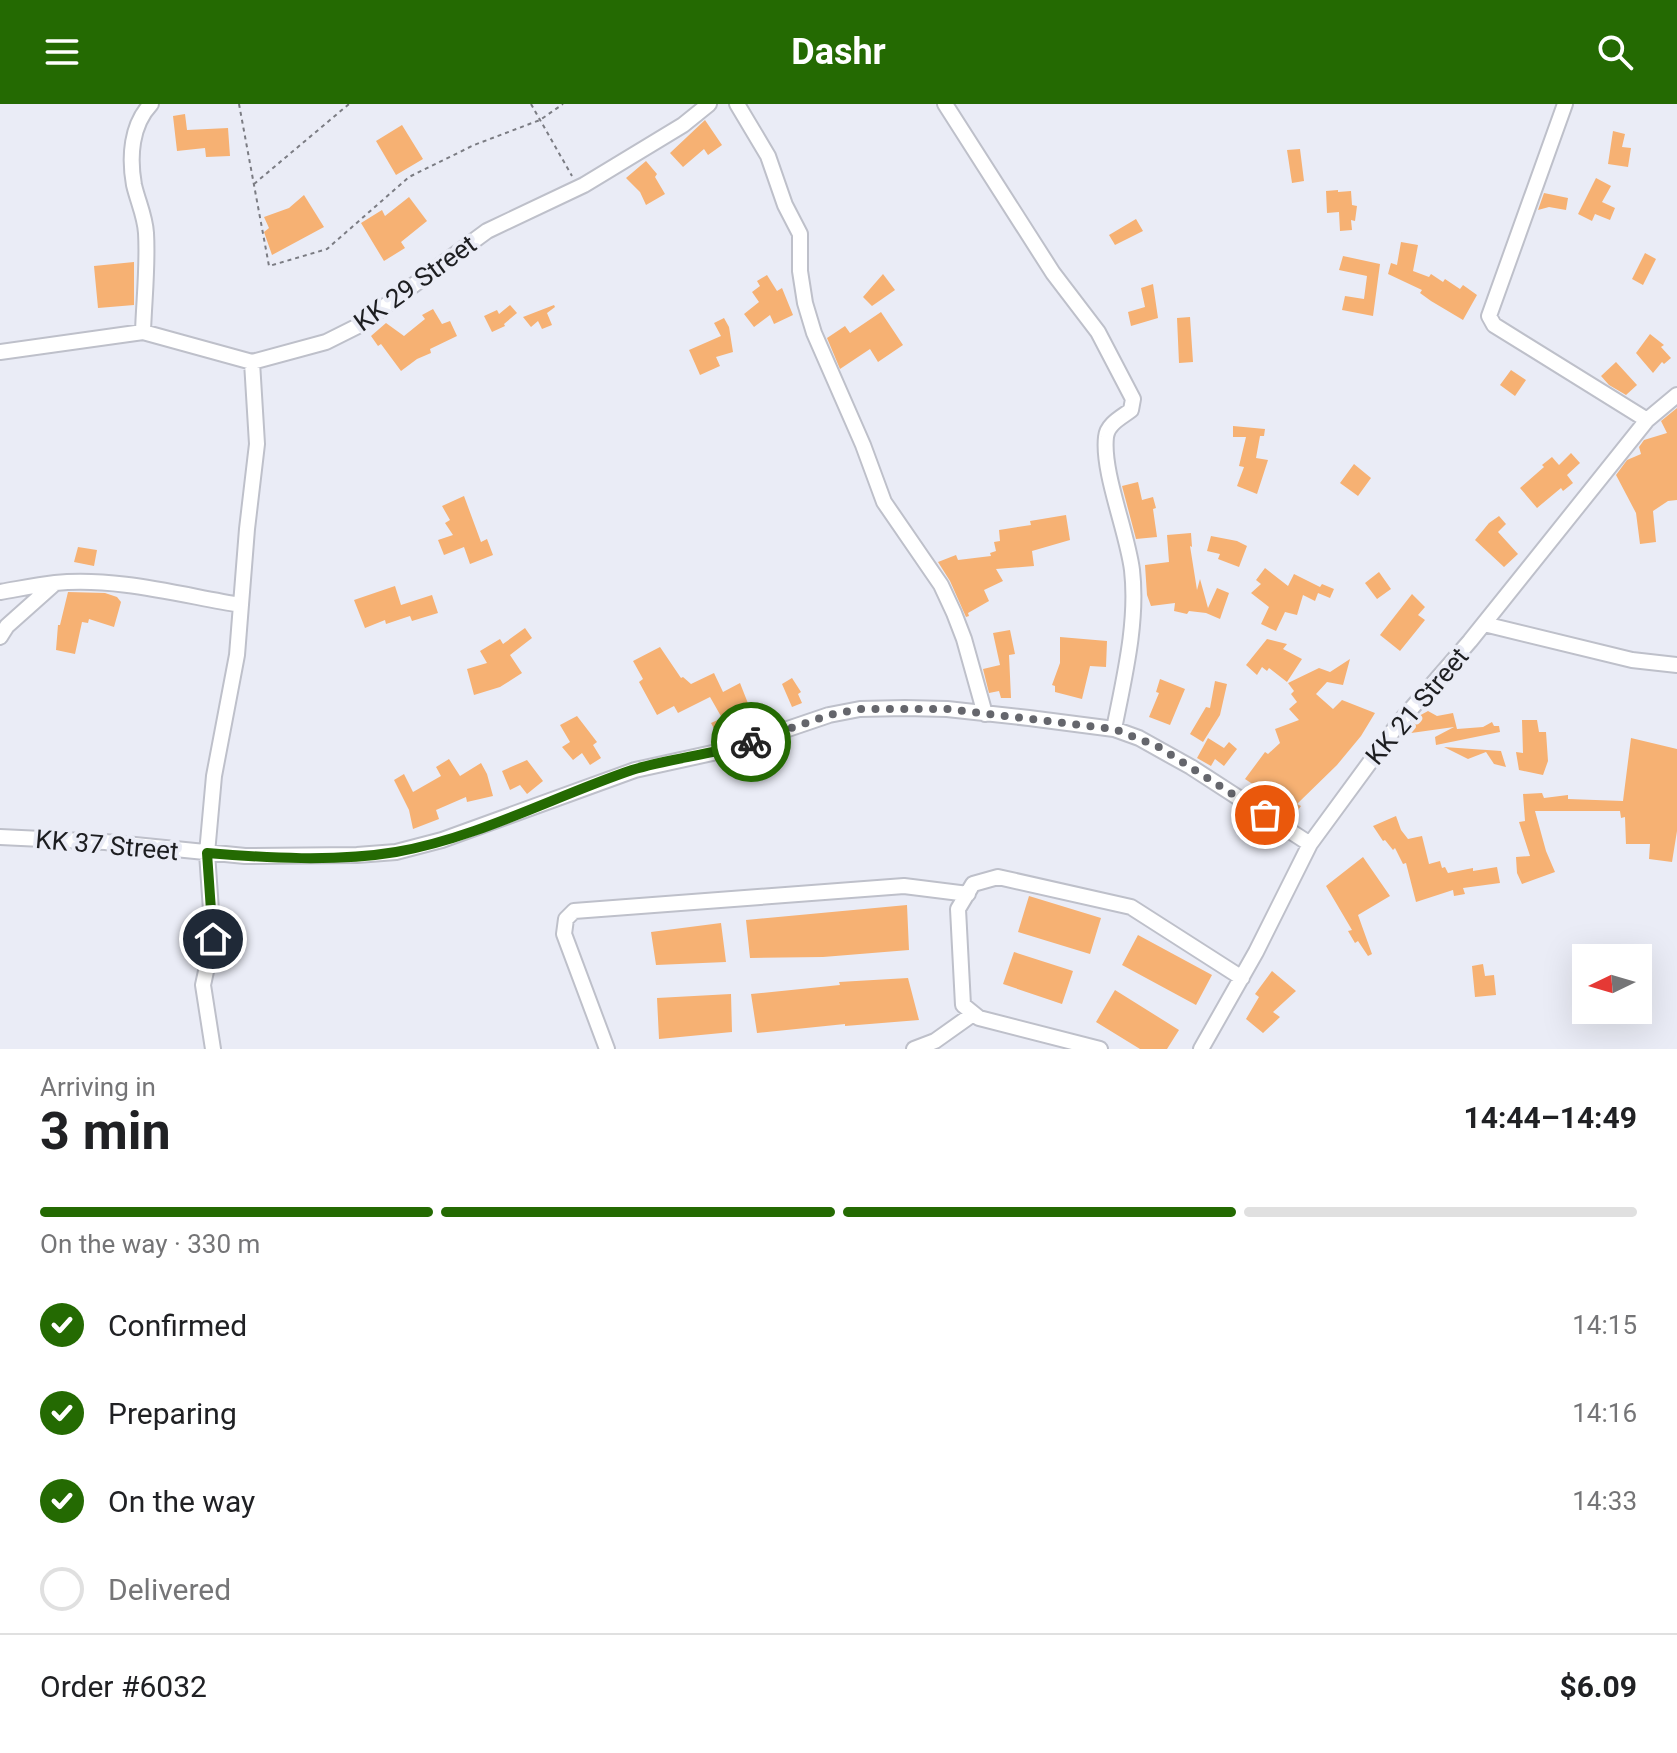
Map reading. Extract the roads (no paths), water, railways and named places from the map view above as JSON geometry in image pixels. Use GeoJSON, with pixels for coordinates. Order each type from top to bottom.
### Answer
{"type":"FeatureCollection","features":[{"type":"Feature","properties":{"kind":"street"},"geometry":{"type":"LineString","coordinates":[[143,332],[145,218],[134,183],[133,149],[138,119],[151,104]]}},
{"type":"Feature","properties":{"kind":"street","name":"KK 29 Street"},"geometry":{"type":"LineString","coordinates":[[252,362],[326,342],[358,326],[487,231],[579,187],[683,125],[709,104]]}},
{"type":"Feature","properties":{"kind":"street"},"geometry":{"type":"LineString","coordinates":[[737,104],[768,156],[785,205],[800,234],[800,271],[814,333],[863,445],[884,502],[941,585],[954,613],[985,714]]}},
{"type":"Feature","properties":{"kind":"street"},"geometry":{"type":"LineString","coordinates":[[945,104],[1053,273],[1098,332],[1133,399],[1131,410],[1111,426],[1106,438],[1110,474],[1132,572],[1132,611],[1126,666],[1114,729]]}},
{"type":"Feature","properties":{"kind":"street"},"geometry":{"type":"LineString","coordinates":[[1565,104],[1489,316],[1494,325],[1647,420]]}},
{"type":"Feature","properties":{"kind":"street"},"geometry":{"type":"LineString","coordinates":[[0,352],[143,332],[252,362],[257,444],[237,655],[214,776],[207,853],[213,939],[203,985],[213,1049]]}},
{"type":"Feature","properties":{"kind":"street","name":"KK 21 Street"},"geometry":{"type":"LineString","coordinates":[[1201,1049],[1242,978],[1310,844],[1398,724],[1484,624],[1647,420],[1677,395]]}},
{"type":"Feature","properties":{"kind":"street"},"geometry":{"type":"LineString","coordinates":[[0,592],[55,583],[92,582],[241,605]]}},
{"type":"Feature","properties":{"kind":"street"},"geometry":{"type":"LineString","coordinates":[[0,637],[7,626],[55,583]]}},
{"type":"Feature","properties":{"kind":"street"},"geometry":{"type":"LineString","coordinates":[[1484,624],[1632,660],[1677,665]]}},
{"type":"Feature","properties":{"kind":"street","name":"KK 37 Street"},"geometry":{"type":"LineString","coordinates":[[0,837],[105,842],[282,857],[396,852],[442,840],[635,770],[726,750],[829,715],[860,709],[905,708],[1114,729],[1157,746],[1310,844]]}},
{"type":"Feature","properties":{"kind":"street"},"geometry":{"type":"LineString","coordinates":[[1100,1049],[979,1018],[963,1005],[958,909],[973,884],[998,877],[1131,907],[1242,978]]}},
{"type":"Feature","properties":{"kind":"street"},"geometry":{"type":"LineString","coordinates":[[607,1049],[564,934],[566,919],[574,911],[904,886],[968,894]]}},
{"type":"Feature","properties":{"kind":"street"},"geometry":{"type":"LineString","coordinates":[[914,1049],[935,1041],[973,1014]]}}]}
